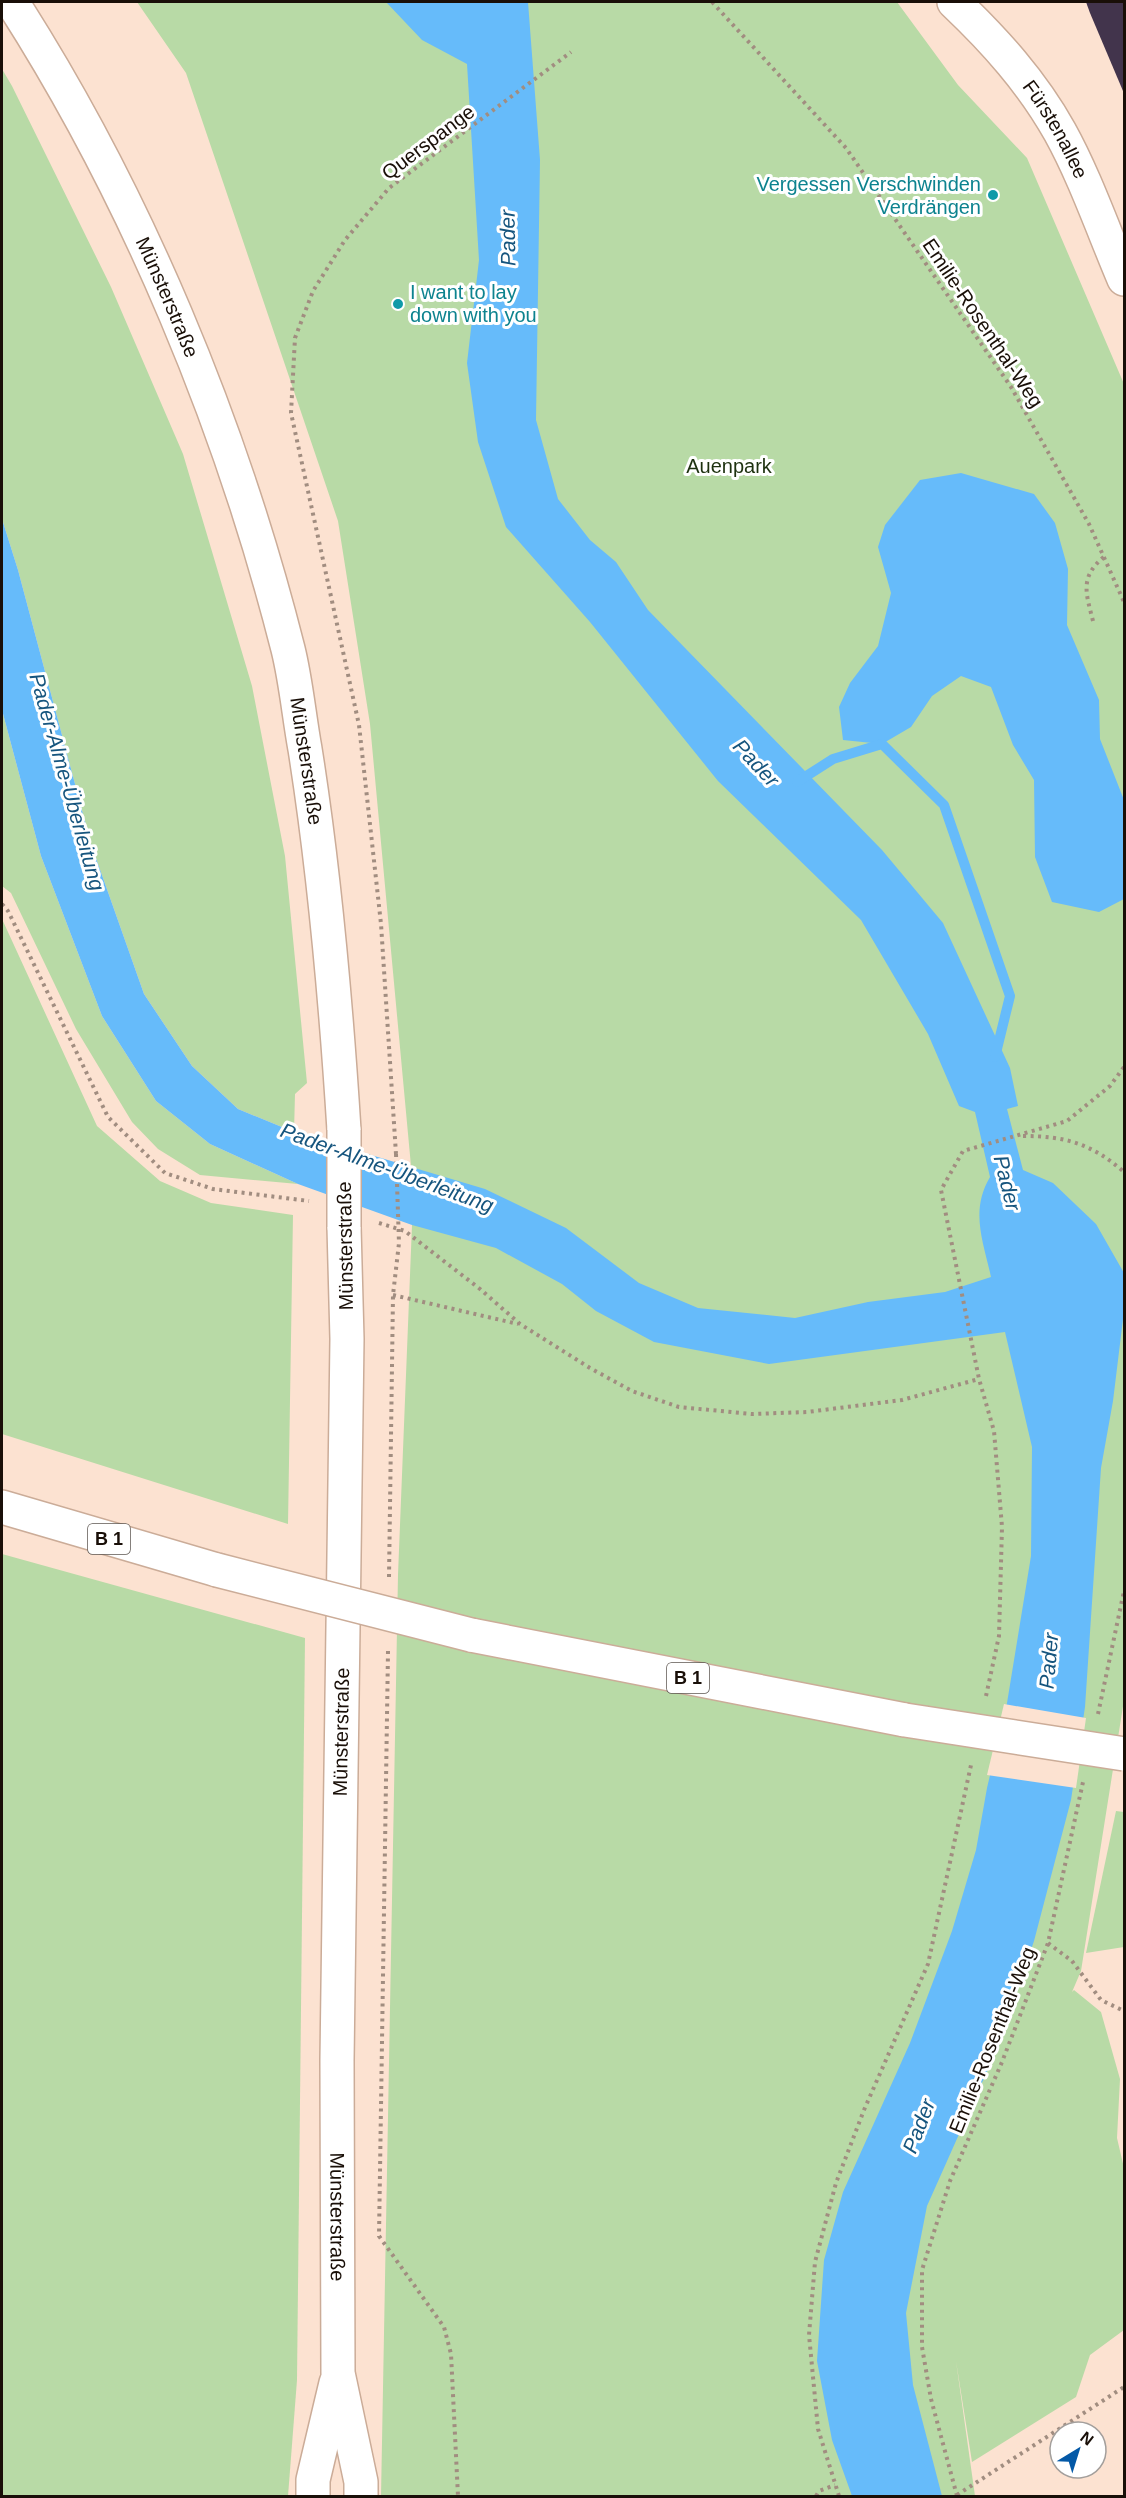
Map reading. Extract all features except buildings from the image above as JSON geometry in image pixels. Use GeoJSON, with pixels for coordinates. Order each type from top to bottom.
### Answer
{"type":"FeatureCollection","features":[{"type":"Feature","properties":{"kind":"main road","name":"Münsterstraße"},"geometry":{"type":"LineString","coordinates":[[12,2],[98,148],[175,315],[241,486],[289,651],[317,823],[344,1130],[347,1339],[337,2060],[338,2373],[361,2482],[361,2496]]}},
{"type":"Feature","properties":{"kind":"main road","name":"Fürstenallee"},"geometry":{"type":"LineString","coordinates":[[954,2],[997,42],[1032,87],[1061,133],[1125,279]]}},
{"type":"Feature","properties":{"kind":"main road","name":"B 1"},"geometry":{"type":"LineString","coordinates":[[2,1507],[217,1570],[471,1635],[905,1720],[1125,1754]]}},
{"type":"Feature","properties":{"kind":"main road","name":"Münsterstraße"},"geometry":{"type":"LineString","coordinates":[[313,2496],[313,2480],[338,2373]]}},
{"type":"Feature","properties":{"kind":"path","name":"Emilie-Rosenthal-Weg"},"geometry":{"type":"LineString","coordinates":[[712,2],[846,148],[1011,387],[1105,556],[1125,602]]}},
{"type":"Feature","properties":{"kind":"path","name":"Querspange"},"geometry":{"type":"LineString","coordinates":[[389,1581],[393,1295],[399,1243],[396,1154],[381,924],[359,725],[291,413],[295,338],[313,291],[345,240],[389,188],[571,52]]}},
{"type":"Feature","properties":{"kind":"path"},"geometry":{"type":"LineString","coordinates":[[1093,621],[1084,587],[1095,564],[1105,556]]}},
{"type":"Feature","properties":{"kind":"path"},"geometry":{"type":"LineString","coordinates":[[2,904],[8,910],[108,1117],[165,1173],[213,1189],[301,1199]]}},
{"type":"Feature","properties":{"kind":"path"},"geometry":{"type":"LineString","coordinates":[[983,1706],[999,1636],[1002,1527],[994,1431],[979,1379],[975,1347],[942,1190],[963,1151],[1066,1121],[1110,1086],[1125,1067]]}},
{"type":"Feature","properties":{"kind":"path"},"geometry":{"type":"LineString","coordinates":[[1020,1136],[1056,1136],[1103,1153],[1125,1172]]}},
{"type":"Feature","properties":{"kind":"path"},"geometry":{"type":"LineString","coordinates":[[405,1231],[480,1289],[520,1324],[590,1368],[632,1391],[680,1407],[752,1414],[807,1412],[902,1400],[979,1379]]}},
{"type":"Feature","properties":{"kind":"path"},"geometry":{"type":"LineString","coordinates":[[393,1295],[520,1324]]}},
{"type":"Feature","properties":{"kind":"path"},"geometry":{"type":"LineString","coordinates":[[1097,1716],[1125,1591]]}},
{"type":"Feature","properties":{"kind":"path"},"geometry":{"type":"LineString","coordinates":[[388,1640],[379,2236],[444,2327],[451,2354],[458,2496]]}},
{"type":"Feature","properties":{"kind":"path"},"geometry":{"type":"LineString","coordinates":[[839,2496],[818,2429],[809,2335],[815,2262],[836,2183],[864,2110],[928,1964],[973,1753]]}},
{"type":"Feature","properties":{"kind":"path","name":"Emilie-Rosenthal-Weg"},"geometry":{"type":"LineString","coordinates":[[957,2496],[931,2399],[922,2347],[922,2270],[950,2181],[1002,2062],[1048,1943],[1085,1773]]}},
{"type":"Feature","properties":{"kind":"path"},"geometry":{"type":"LineString","coordinates":[[1048,1943],[1071,1961],[1101,2000],[1125,2011]]}},
{"type":"Feature","properties":{"kind":"path"},"geometry":{"type":"LineString","coordinates":[[957,2496],[1125,2387]]}},
{"type":"Feature","properties":{"kind":"path"},"geometry":{"type":"LineString","coordinates":[[816,2496],[819,2491],[835,2485]]}},
{"type":"Feature","properties":{"kind":"green space","name":"Auenpark"},"geometry":{"type":"Polygon","coordinates":[[[137,2],[897,2],[958,85],[1027,158],[1124,384],[1124,1700],[1081,1971],[1072,1992],[1074,1990],[1101,2012],[1120,2079],[1117,2138],[1124,2168],[1124,2330],[1090,2355],[1076,2397],[972,2462],[956,2361],[975,2496],[381,2496],[398,1575],[412,1225],[411,1166],[370,724],[338,521],[186,73],[137,2]]]}},
{"type":"Feature","properties":{"kind":"green space"},"geometry":{"type":"Polygon","coordinates":[[[2,69],[111,287],[183,454],[252,686],[285,856],[307,1083],[295,1094],[294,1132],[238,1109],[192,1066],[144,994],[91,844],[18,570],[2,519],[2,69]]]}},
{"type":"Feature","properties":{"kind":"green space"},"geometry":{"type":"Polygon","coordinates":[[[2,710],[41,856],[102,1016],[156,1101],[210,1144],[298,1184],[200,1175],[158,1149],[132,1122],[76,1029],[11,893],[2,886],[2,710]]]}},
{"type":"Feature","properties":{"kind":"green space"},"geometry":{"type":"Polygon","coordinates":[[[2,919],[97,1126],[160,1181],[211,1203],[293,1215],[288,1524],[2,1434],[2,919]]]}},
{"type":"Feature","properties":{"kind":"green space"},"geometry":{"type":"Polygon","coordinates":[[[2,1554],[305,1638],[297,2380],[288,2496],[2,2496],[2,1554]]]}},
{"type":"Feature","properties":{"kind":"green space"},"geometry":{"type":"Polygon","coordinates":[[[1116,1811],[1124,1812],[1124,1947],[1086,1953],[1116,1811]]]}},
{"type":"Feature","properties":{"kind":"water"},"geometry":{"type":"Polygon","coordinates":[[[386,2],[528,2],[540,160],[536,420],[558,499],[590,540],[616,562],[648,610],[882,850],[943,923],[1010,1068],[1018,1106],[1007,1109],[1023,1170],[1053,1183],[1096,1224],[1124,1273],[1124,1311],[1113,1401],[1101,1468],[1085,1707],[1071,1800],[1034,1941],[997,2049],[927,2206],[906,2313],[913,2385],[942,2496],[852,2496],[832,2440],[817,2361],[824,2260],[843,2192],[910,2043],[952,1931],[976,1850],[987,1788],[1007,1703],[1031,1556],[1032,1447],[1005,1332],[769,1364],[654,1342],[596,1311],[562,1284],[496,1248],[412,1225],[298,1184],[210,1144],[156,1101],[102,1016],[41,856],[2,710],[2,519],[18,570],[91,844],[144,994],[192,1066],[238,1109],[294,1132],[485,1189],[566,1228],[639,1283],[698,1308],[795,1318],[868,1302],[945,1292],[991,1277],[979,1214],[984,1190],[990,1177],[975,1112],[959,1106],[928,1034],[861,920],[718,781],[590,622],[506,527],[478,442],[467,363],[479,260],[467,64],[422,40],[386,2]]]}},
{"type":"Feature","properties":{"kind":"water"},"geometry":{"type":"Polygon","coordinates":[[[961,473],[1034,494],[1055,523],[1068,569],[1067,625],[1099,700],[1100,739],[1124,800],[1124,899],[1099,912],[1052,902],[1035,857],[1034,780],[1013,745],[991,687],[961,676],[932,696],[911,727],[882,744],[843,740],[839,707],[850,683],[878,646],[891,593],[878,547],[885,525],[920,480],[961,473]]]}},
{"type":"Feature","properties":{"kind":"pier"},"geometry":{"type":"Polygon","coordinates":[[[1004,1704],[1086,1718],[1076,1788],[987,1775],[1004,1704]]]}},
{"type":"Feature","properties":{"kind":"waterway"},"geometry":{"type":"LineString","coordinates":[[797,782],[833,759],[882,744],[944,805],[1010,996],[995,1057]]}},
{"type":"Feature","properties":{"kind":"place","name":"Vergessen Verschwinden Verdrängen"},"geometry":{"type":"Point","coordinates":[993,195]}},
{"type":"Feature","properties":{"kind":"place","name":"I want to lay down with you"},"geometry":{"type":"Point","coordinates":[398,304]}},
{"type":"Feature","properties":{"kind":"water label","name":"Pader"},"geometry":{"type":"Point","coordinates":[508,238]}},
{"type":"Feature","properties":{"kind":"water label","name":"Pader"},"geometry":{"type":"Point","coordinates":[756,763]}},
{"type":"Feature","properties":{"kind":"water label","name":"Pader-Alme-Überleitung"},"geometry":{"type":"Point","coordinates":[67,782]}},
{"type":"Feature","properties":{"kind":"water label","name":"Pader-Alme-Überleitung"},"geometry":{"type":"Point","coordinates":[387,1168]}},
{"type":"Feature","properties":{"kind":"water label","name":"Pader"},"geometry":{"type":"Point","coordinates":[1007,1183]}},
{"type":"Feature","properties":{"kind":"water label","name":"Pader"},"geometry":{"type":"Point","coordinates":[1049,1661]}},
{"type":"Feature","properties":{"kind":"water label","name":"Pader"},"geometry":{"type":"Point","coordinates":[919,2126]}}]}
